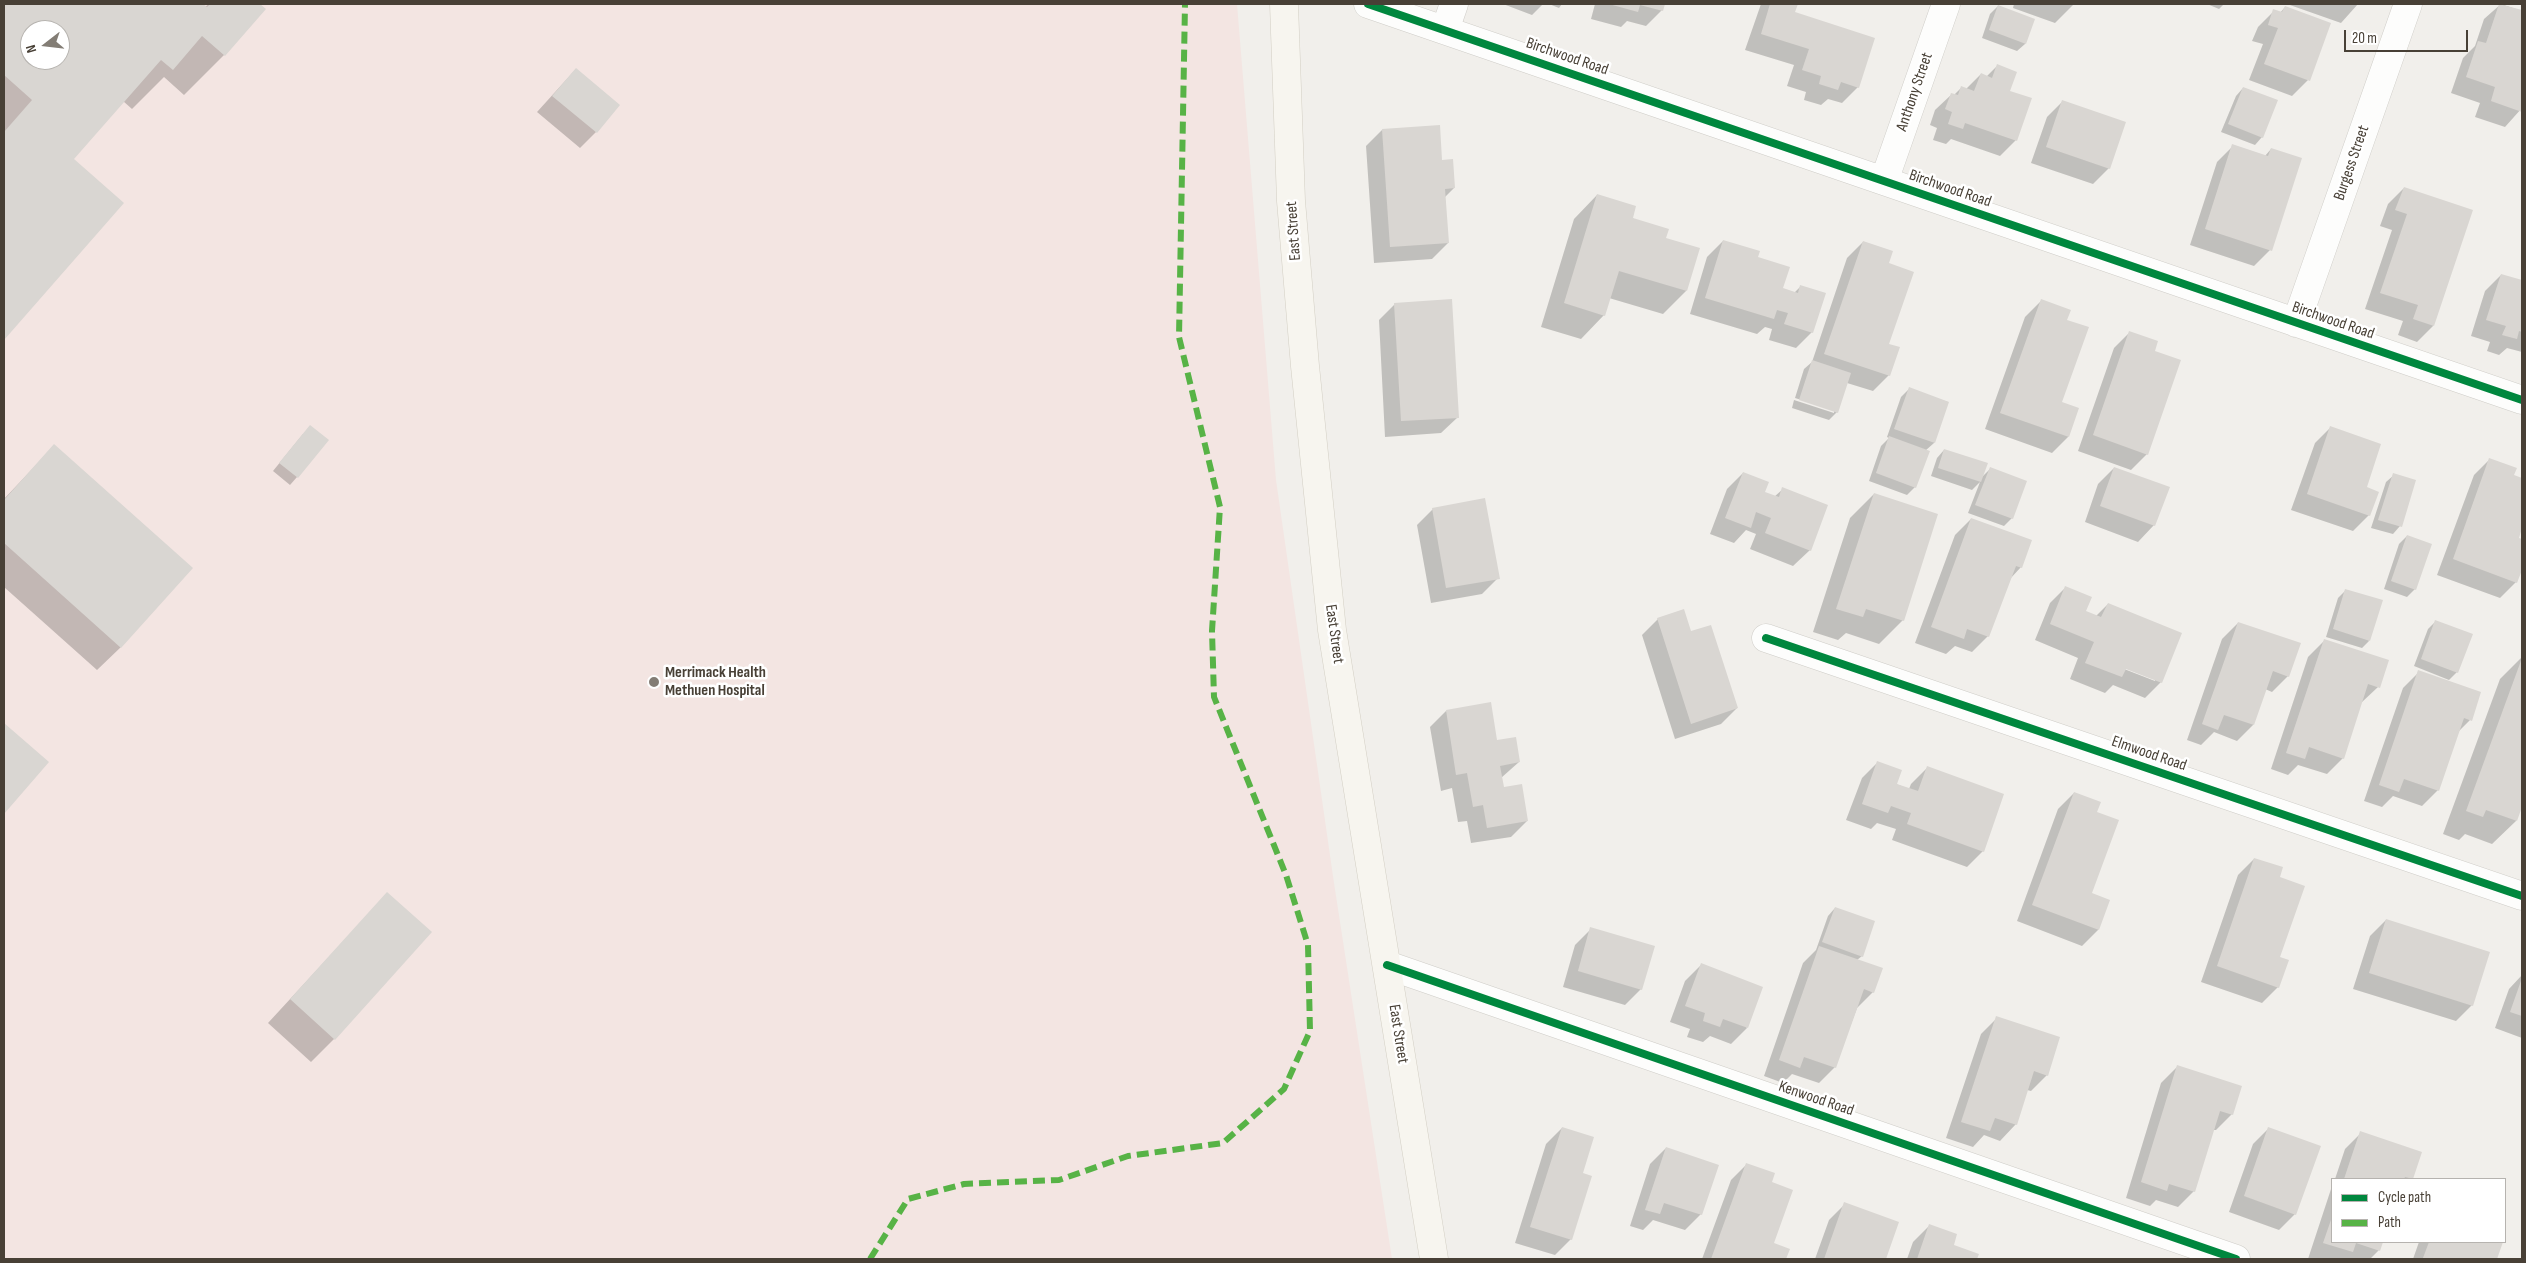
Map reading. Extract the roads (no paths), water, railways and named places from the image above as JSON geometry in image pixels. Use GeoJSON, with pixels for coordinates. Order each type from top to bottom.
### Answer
{"type":"FeatureCollection","features":[{"type":"Feature","properties":{"kind":"main road","name":"East Street"},"geometry":{"type":"LineString","coordinates":[[1284,4],[1291,201],[1305,366],[1330,611],[1434,1259]]}},
{"type":"Feature","properties":{"kind":"street","name":"Birchwood Road"},"geometry":{"type":"LineString","coordinates":[[1368,4],[2522,400]]}},
{"type":"Feature","properties":{"kind":"street"},"geometry":{"type":"LineString","coordinates":[[1445,30],[1454,4]]}},
{"type":"Feature","properties":{"kind":"street","name":"Anthony Street"},"geometry":{"type":"LineString","coordinates":[[1884,181],[1946,4]]}},
{"type":"Feature","properties":{"kind":"street","name":"Burgess Street"},"geometry":{"type":"LineString","coordinates":[[2296,323],[2408,4]]}},
{"type":"Feature","properties":{"kind":"street","name":"Elmwood Road"},"geometry":{"type":"LineString","coordinates":[[1766,638],[2522,896]]}},
{"type":"Feature","properties":{"kind":"street","name":"Kenwood Road"},"geometry":{"type":"LineString","coordinates":[[1387,965],[2236,1259]]}},
{"type":"Feature","properties":{"kind":"place","name":"Merrimack Health Methuen Hospital"},"geometry":{"type":"Point","coordinates":[654,682]}}]}
